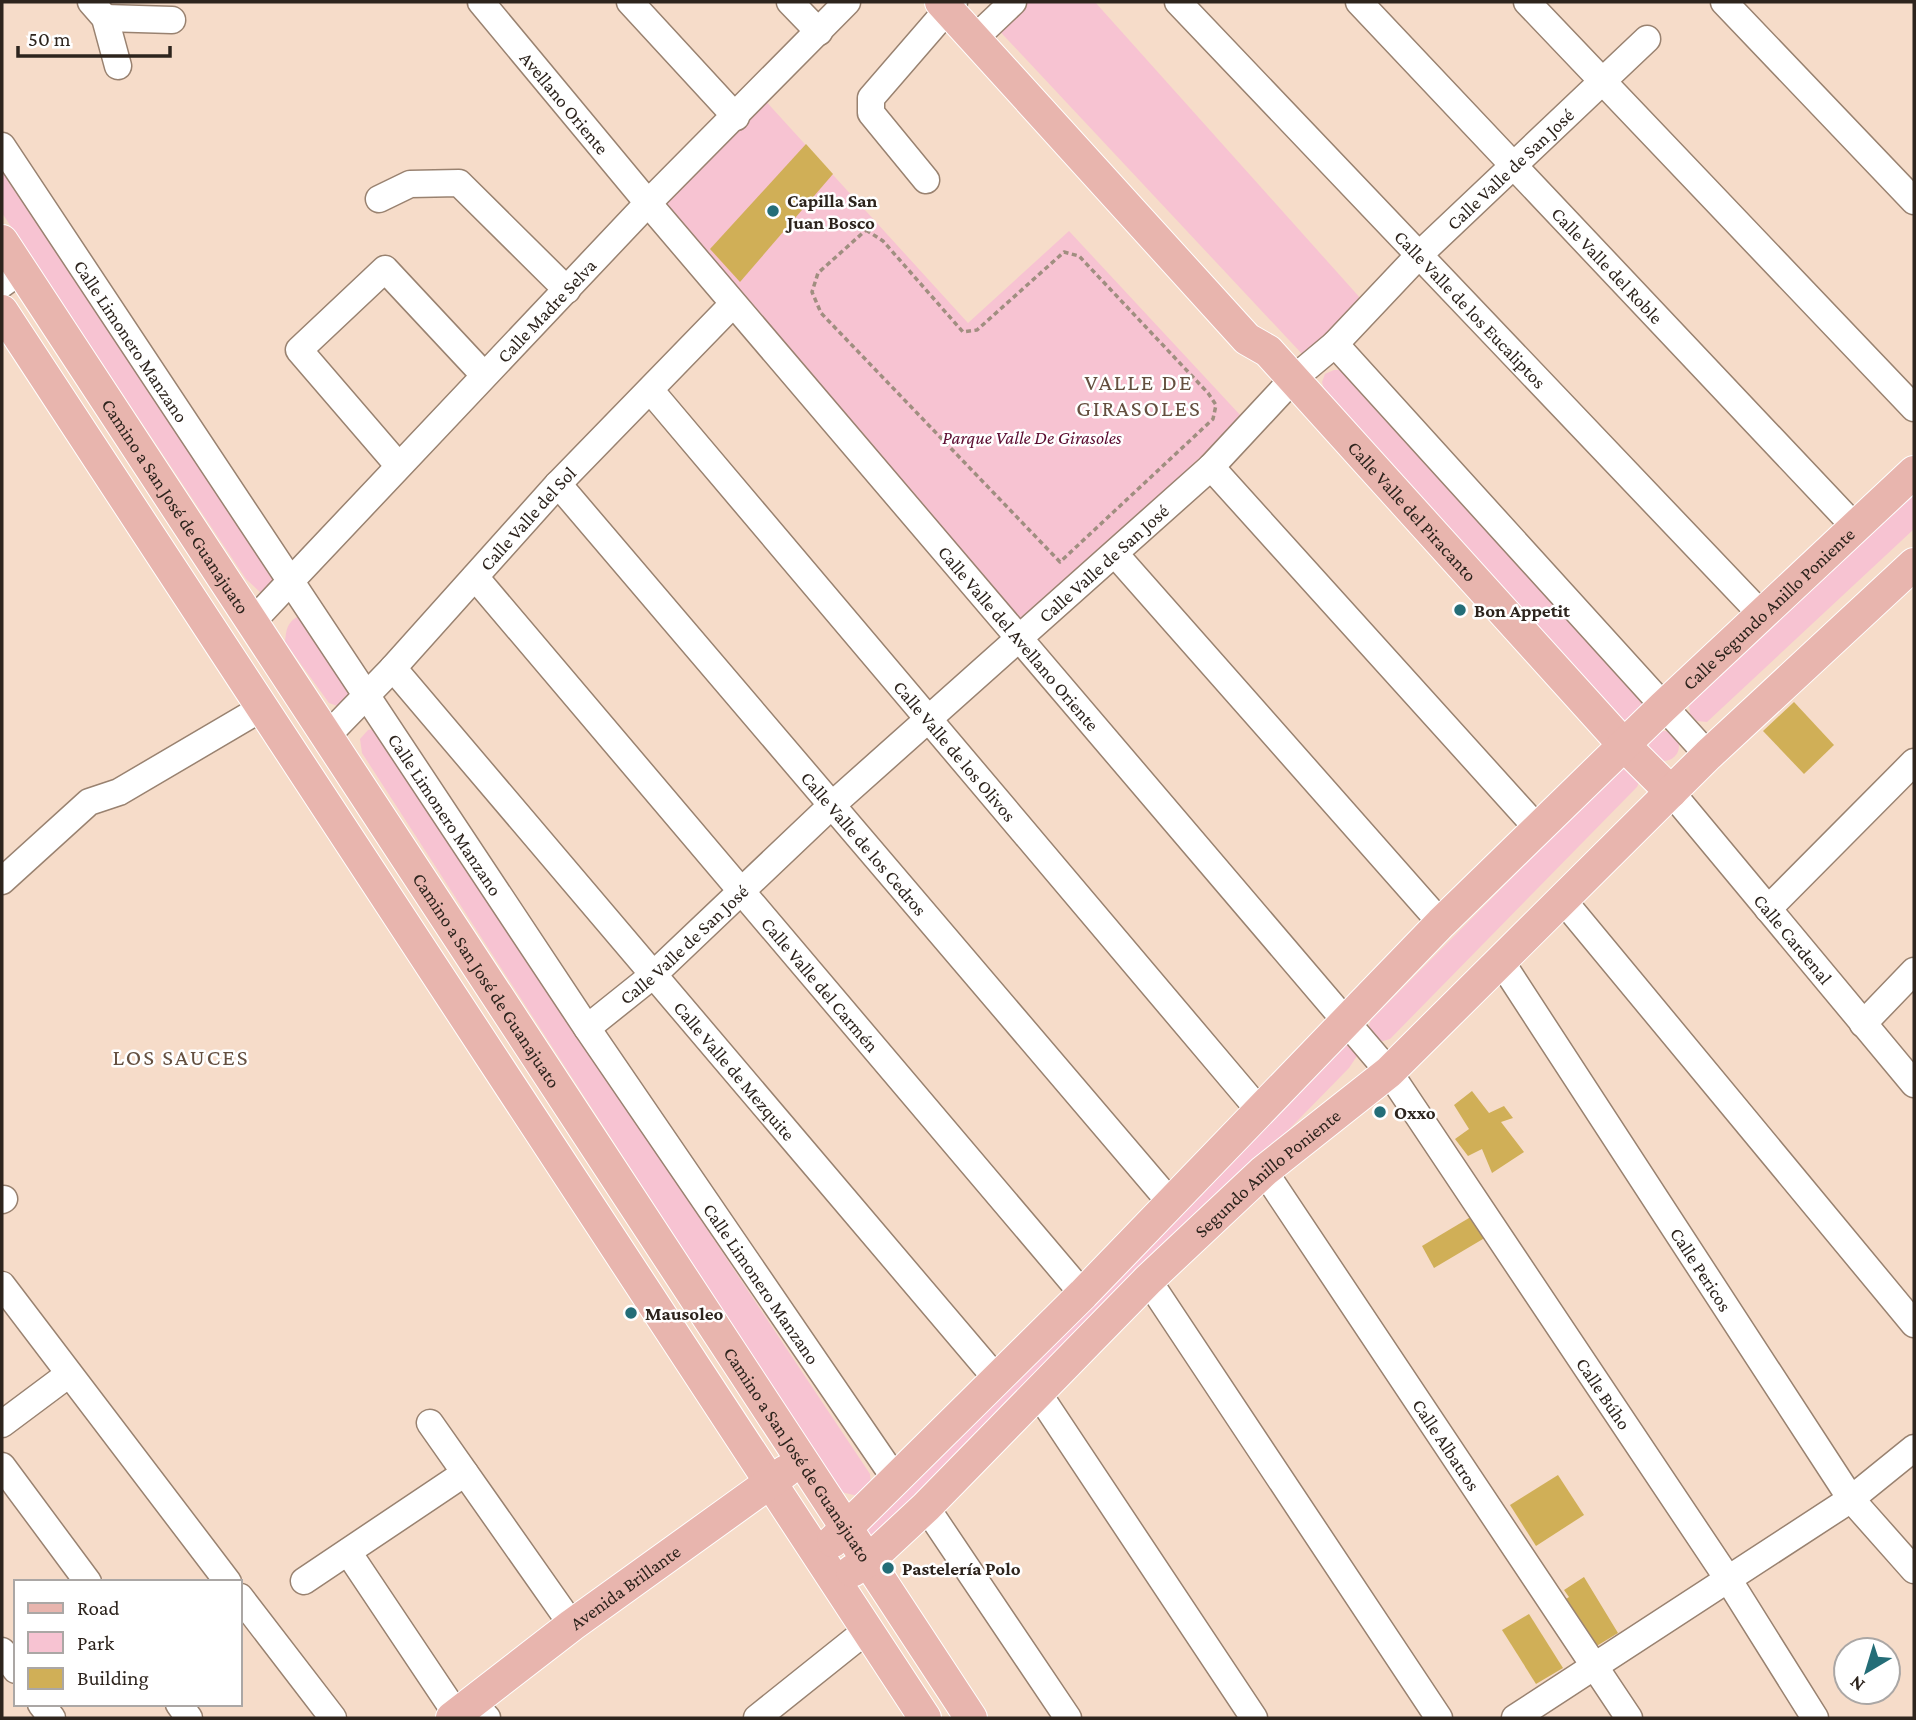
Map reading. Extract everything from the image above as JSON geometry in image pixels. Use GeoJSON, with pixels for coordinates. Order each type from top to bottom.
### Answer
{"type":"FeatureCollection","features":[{"type":"Feature","properties":{"kind":"main road","name":"Calle Valle del Piracanto"},"geometry":{"type":"LineString","coordinates":[[951,3],[1247,339],[1268,351],[1624,745],[1671,792]]}},
{"type":"Feature","properties":{"kind":"main road","name":"Camino a San José de Guanajuato"},"geometry":{"type":"LineString","coordinates":[[2,241],[12,277],[327,736],[971,1718]]}},
{"type":"Feature","properties":{"kind":"main road","name":"Camino a San José de Guanajuato"},"geometry":{"type":"LineString","coordinates":[[2,311],[925,1718]]}},
{"type":"Feature","properties":{"kind":"main road","name":"Calle Segundo Anillo Poniente"},"geometry":{"type":"LineString","coordinates":[[1624,745],[1914,472]]}},
{"type":"Feature","properties":{"kind":"main road"},"geometry":{"type":"LineString","coordinates":[[1671,792],[1914,564]]}},
{"type":"Feature","properties":{"kind":"main road"},"geometry":{"type":"LineString","coordinates":[[817,1554],[847,1530],[894,1477],[1083,1294],[1441,923],[1624,745]]}},
{"type":"Feature","properties":{"kind":"main road","name":"Segundo Anillo Poniente"},"geometry":{"type":"LineString","coordinates":[[835,1582],[868,1561],[926,1507],[1148,1280],[1264,1171],[1389,1072],[1671,792]]}},
{"type":"Feature","properties":{"kind":"main road","name":"Avenida Brillante"},"geometry":{"type":"LineString","coordinates":[[467,1713],[572,1625],[801,1459]]}},
{"type":"Feature","properties":{"kind":"street","name":"Avellano Oriente"},"geometry":{"type":"LineString","coordinates":[[481,2],[648,204]]}},
{"type":"Feature","properties":{"kind":"street"},"geometry":{"type":"LineString","coordinates":[[630,2],[736,117]]}},
{"type":"Feature","properties":{"kind":"street"},"geometry":{"type":"LineString","coordinates":[[790,2],[819,32]]}},
{"type":"Feature","properties":{"kind":"street","name":"Calle Madre Selva"},"geometry":{"type":"LineString","coordinates":[[251,623],[648,204],[847,2]]}},
{"type":"Feature","properties":{"kind":"street"},"geometry":{"type":"LineString","coordinates":[[980,35],[1013,2]]}},
{"type":"Feature","properties":{"kind":"street","name":"Calle Valle de los Eucaliptos"},"geometry":{"type":"LineString","coordinates":[[1178,2],[1762,615]]}},
{"type":"Feature","properties":{"kind":"street","name":"Calle Valle del Roble"},"geometry":{"type":"LineString","coordinates":[[1359,2],[1856,528]]}},
{"type":"Feature","properties":{"kind":"street"},"geometry":{"type":"LineString","coordinates":[[1527,2],[1914,408]]}},
{"type":"Feature","properties":{"kind":"street"},"geometry":{"type":"LineString","coordinates":[[1724,2],[1914,201]]}},
{"type":"Feature","properties":{"kind":"street"},"geometry":{"type":"LineString","coordinates":[[926,180],[871,113],[871,97],[951,3]]}},
{"type":"Feature","properties":{"kind":"street"},"geometry":{"type":"LineString","coordinates":[[118,66],[98,10],[172,20]]}},
{"type":"Feature","properties":{"kind":"street","name":"Calle Valle de San José"},"geometry":{"type":"LineString","coordinates":[[587,1028],[652,976],[832,805],[1017,637],[1116,555],[1211,467],[1293,380],[1335,344],[1420,254],[1647,39]]}},
{"type":"Feature","properties":{"kind":"street","name":"Calle Limonero Manzano"},"geometry":{"type":"LineString","coordinates":[[2,146],[587,1028],[894,1477]]}},
{"type":"Feature","properties":{"kind":"street"},"geometry":{"type":"LineString","coordinates":[[379,199],[410,184],[459,183],[566,290]]}},
{"type":"Feature","properties":{"kind":"street","name":"Calle Valle del Avellano Oriente"},"geometry":{"type":"LineString","coordinates":[[648,204],[1389,1072]]}},
{"type":"Feature","properties":{"kind":"street"},"geometry":{"type":"LineString","coordinates":[[398,465],[299,350],[385,269],[484,375]]}},
{"type":"Feature","properties":{"kind":"street","name":"Calle Valle del Sol"},"geometry":{"type":"LineString","coordinates":[[327,736],[393,668],[558,484],[733,304]]}},
{"type":"Feature","properties":{"kind":"street"},"geometry":{"type":"LineString","coordinates":[[1335,344],[1708,755]]}},
{"type":"Feature","properties":{"kind":"street","name":"Calle Valle de los Olivos"},"geometry":{"type":"LineString","coordinates":[[651,391],[1259,1110]]}},
{"type":"Feature","properties":{"kind":"street"},"geometry":{"type":"LineString","coordinates":[[1211,467],[1539,830]]}},
{"type":"Feature","properties":{"kind":"street","name":"Calle Valle de los Cedros"},"geometry":{"type":"LineString","coordinates":[[558,484],[1171,1203]]}},
{"type":"Feature","properties":{"kind":"street"},"geometry":{"type":"LineString","coordinates":[[1116,555],[1441,923]]}},
{"type":"Feature","properties":{"kind":"street","name":"Calle Valle del Carmén"},"geometry":{"type":"LineString","coordinates":[[475,577],[1083,1294]]}},
{"type":"Feature","properties":{"kind":"street","name":"Calle Valle de Mezquite"},"geometry":{"type":"LineString","coordinates":[[393,668],[996,1378]]}},
{"type":"Feature","properties":{"kind":"street"},"geometry":{"type":"LineString","coordinates":[[2,881],[89,802],[119,792],[262,708]]}},
{"type":"Feature","properties":{"kind":"street"},"geometry":{"type":"LineString","coordinates":[[1768,909],[1914,762]]}},
{"type":"Feature","properties":{"kind":"street","name":"Calle Cardenal"},"geometry":{"type":"LineString","coordinates":[[1671,792],[1914,1084]]}},
{"type":"Feature","properties":{"kind":"street"},"geometry":{"type":"LineString","coordinates":[[1562,899],[1914,1324]]}},
{"type":"Feature","properties":{"kind":"street","name":"Calle Pericos"},"geometry":{"type":"LineString","coordinates":[[1500,960],[1851,1499],[1914,1570]]}},
{"type":"Feature","properties":{"kind":"street"},"geometry":{"type":"LineString","coordinates":[[1863,1024],[1914,971]]}},
{"type":"Feature","properties":{"kind":"street","name":"Calle Búho"},"geometry":{"type":"LineString","coordinates":[[1389,1072],[1728,1579],[1815,1718]]}},
{"type":"Feature","properties":{"kind":"street","name":"Calle Albatros"},"geometry":{"type":"LineString","coordinates":[[1264,1171],[1629,1718]]}},
{"type":"Feature","properties":{"kind":"street"},"geometry":{"type":"LineString","coordinates":[[1148,1280],[1439,1718]]}},
{"type":"Feature","properties":{"kind":"street"},"geometry":{"type":"LineString","coordinates":[[2,1285],[226,1580]]}},
{"type":"Feature","properties":{"kind":"street"},"geometry":{"type":"LineString","coordinates":[[2,1424],[69,1374]]}},
{"type":"Feature","properties":{"kind":"street"},"geometry":{"type":"LineString","coordinates":[[1038,1393],[1254,1718]]}},
{"type":"Feature","properties":{"kind":"street"},"geometry":{"type":"LineString","coordinates":[[430,1423],[572,1625]]}},
{"type":"Feature","properties":{"kind":"street"},"geometry":{"type":"LineString","coordinates":[[1515,1718],[1851,1499],[1914,1448]]}},
{"type":"Feature","properties":{"kind":"street"},"geometry":{"type":"LineString","coordinates":[[2,1466],[87,1580]]}},
{"type":"Feature","properties":{"kind":"street"},"geometry":{"type":"LineString","coordinates":[[304,1581],[465,1473]]}},
{"type":"Feature","properties":{"kind":"street"},"geometry":{"type":"LineString","coordinates":[[926,1507],[1069,1718]]}},
{"type":"Feature","properties":{"kind":"street"},"geometry":{"type":"LineString","coordinates":[[348,1552],[467,1713]]}},
{"type":"Feature","properties":{"kind":"street"},"geometry":{"type":"LineString","coordinates":[[242,1600],[333,1718]]}},
{"type":"Feature","properties":{"kind":"street"},"geometry":{"type":"LineString","coordinates":[[757,1718],[867,1630]]}},
{"type":"Feature","properties":{"kind":"street"},"geometry":{"type":"LineString","coordinates":[[2,1651],[14,1667]]}},
{"type":"Feature","properties":{"kind":"path"},"geometry":{"type":"LineString","coordinates":[[866,230],[883,241],[963,332],[976,330],[1064,252],[1079,256],[1208,393],[1216,405],[1213,419],[1060,562],[821,313],[812,292],[818,273],[866,230]]}},
{"type":"Feature","properties":{"kind":"green space"},"geometry":{"type":"Polygon","coordinates":[[[1013,2],[1095,2],[1362,300],[1303,355],[992,23],[1013,2]]]}},
{"type":"Feature","properties":{"kind":"green space","name":"Parque Valle De Girasoles"},"geometry":{"type":"Polygon","coordinates":[[[762,97],[968,323],[1069,231],[1242,417],[1022,628],[655,205],[762,97]]]}},
{"type":"Feature","properties":{"kind":"green space"},"geometry":{"type":"Polygon","coordinates":[[[2,166],[278,584],[273,593],[261,593],[246,579],[2,213],[2,166]]]}},
{"type":"Feature","properties":{"kind":"green space"},"geometry":{"type":"Polygon","coordinates":[[[1342,370],[1357,384],[1642,703],[1643,715],[1629,730],[1328,401],[1322,382],[1325,374],[1342,370]]]}},
{"type":"Feature","properties":{"kind":"green space"},"geometry":{"type":"Polygon","coordinates":[[[1914,492],[1914,529],[1707,722],[1697,721],[1690,714],[1689,703],[1914,492]]]}},
{"type":"Feature","properties":{"kind":"green space"},"geometry":{"type":"Polygon","coordinates":[[[297,617],[301,618],[351,695],[340,707],[329,703],[285,642],[288,627],[297,617]]]}},
{"type":"Feature","properties":{"kind":"green space"},"geometry":{"type":"Polygon","coordinates":[[[374,729],[870,1474],[871,1485],[858,1496],[841,1492],[830,1476],[362,753],[360,739],[368,730],[374,729]]]}},
{"type":"Feature","properties":{"kind":"green space"},"geometry":{"type":"Polygon","coordinates":[[[1664,731],[1675,735],[1679,746],[1675,757],[1664,761],[1653,757],[1649,746],[1653,735],[1664,731]]]}},
{"type":"Feature","properties":{"kind":"green space"},"geometry":{"type":"Polygon","coordinates":[[[1625,764],[1641,778],[1637,787],[1390,1039],[1380,1042],[1368,1028],[1371,1020],[1625,764]]]}},
{"type":"Feature","properties":{"kind":"green space"},"geometry":{"type":"Polygon","coordinates":[[[1345,1039],[1357,1056],[1349,1068],[908,1519],[873,1543],[861,1523],[1345,1039]]]}},
{"type":"Feature","properties":{"kind":"building","name":"Capilla San Juan Bosco"},"geometry":{"type":"Polygon","coordinates":[[[806,144],[833,174],[740,282],[710,249],[806,144]]]}},
{"type":"Feature","properties":{"kind":"building"},"geometry":{"type":"Polygon","coordinates":[[[1794,702],[1834,745],[1804,774],[1763,731],[1794,702]]]}},
{"type":"Feature","properties":{"kind":"building"},"geometry":{"type":"Polygon","coordinates":[[[1472,1091],[1489,1113],[1504,1106],[1513,1118],[1501,1122],[1524,1152],[1492,1173],[1482,1149],[1468,1156],[1455,1139],[1469,1129],[1454,1105],[1472,1091]]]}},
{"type":"Feature","properties":{"kind":"building"},"geometry":{"type":"Polygon","coordinates":[[[1474,1215],[1488,1236],[1434,1268],[1422,1246],[1474,1215]]]}},
{"type":"Feature","properties":{"kind":"building"},"geometry":{"type":"Polygon","coordinates":[[[1558,1475],[1584,1515],[1536,1546],[1510,1505],[1558,1475]]]}},
{"type":"Feature","properties":{"kind":"building"},"geometry":{"type":"Polygon","coordinates":[[[1584,1577],[1618,1633],[1595,1647],[1560,1603],[1569,1597],[1564,1590],[1584,1577]]]}},
{"type":"Feature","properties":{"kind":"building"},"geometry":{"type":"Polygon","coordinates":[[[1529,1614],[1563,1668],[1536,1684],[1502,1630],[1529,1614]]]}},
{"type":"Feature","properties":{"kind":"place","name":"Capilla San Juan Bosco"},"geometry":{"type":"Point","coordinates":[773,211]}},
{"type":"Feature","properties":{"kind":"place","name":"Bon Appetit"},"geometry":{"type":"Point","coordinates":[1460,610]}},
{"type":"Feature","properties":{"kind":"place","name":"Oxxo"},"geometry":{"type":"Point","coordinates":[1380,1112]}},
{"type":"Feature","properties":{"kind":"place","name":"Mausoleo"},"geometry":{"type":"Point","coordinates":[631,1313]}},
{"type":"Feature","properties":{"kind":"place","name":"Pastelería Polo"},"geometry":{"type":"Point","coordinates":[888,1568]}},
{"type":"Feature","properties":{"kind":"district","name":"VALLE DE GIRASOLES"},"geometry":{"type":"Point","coordinates":[1139,395]}},
{"type":"Feature","properties":{"kind":"district","name":"LOS SAUCES"},"geometry":{"type":"Point","coordinates":[181,1057]}}]}
